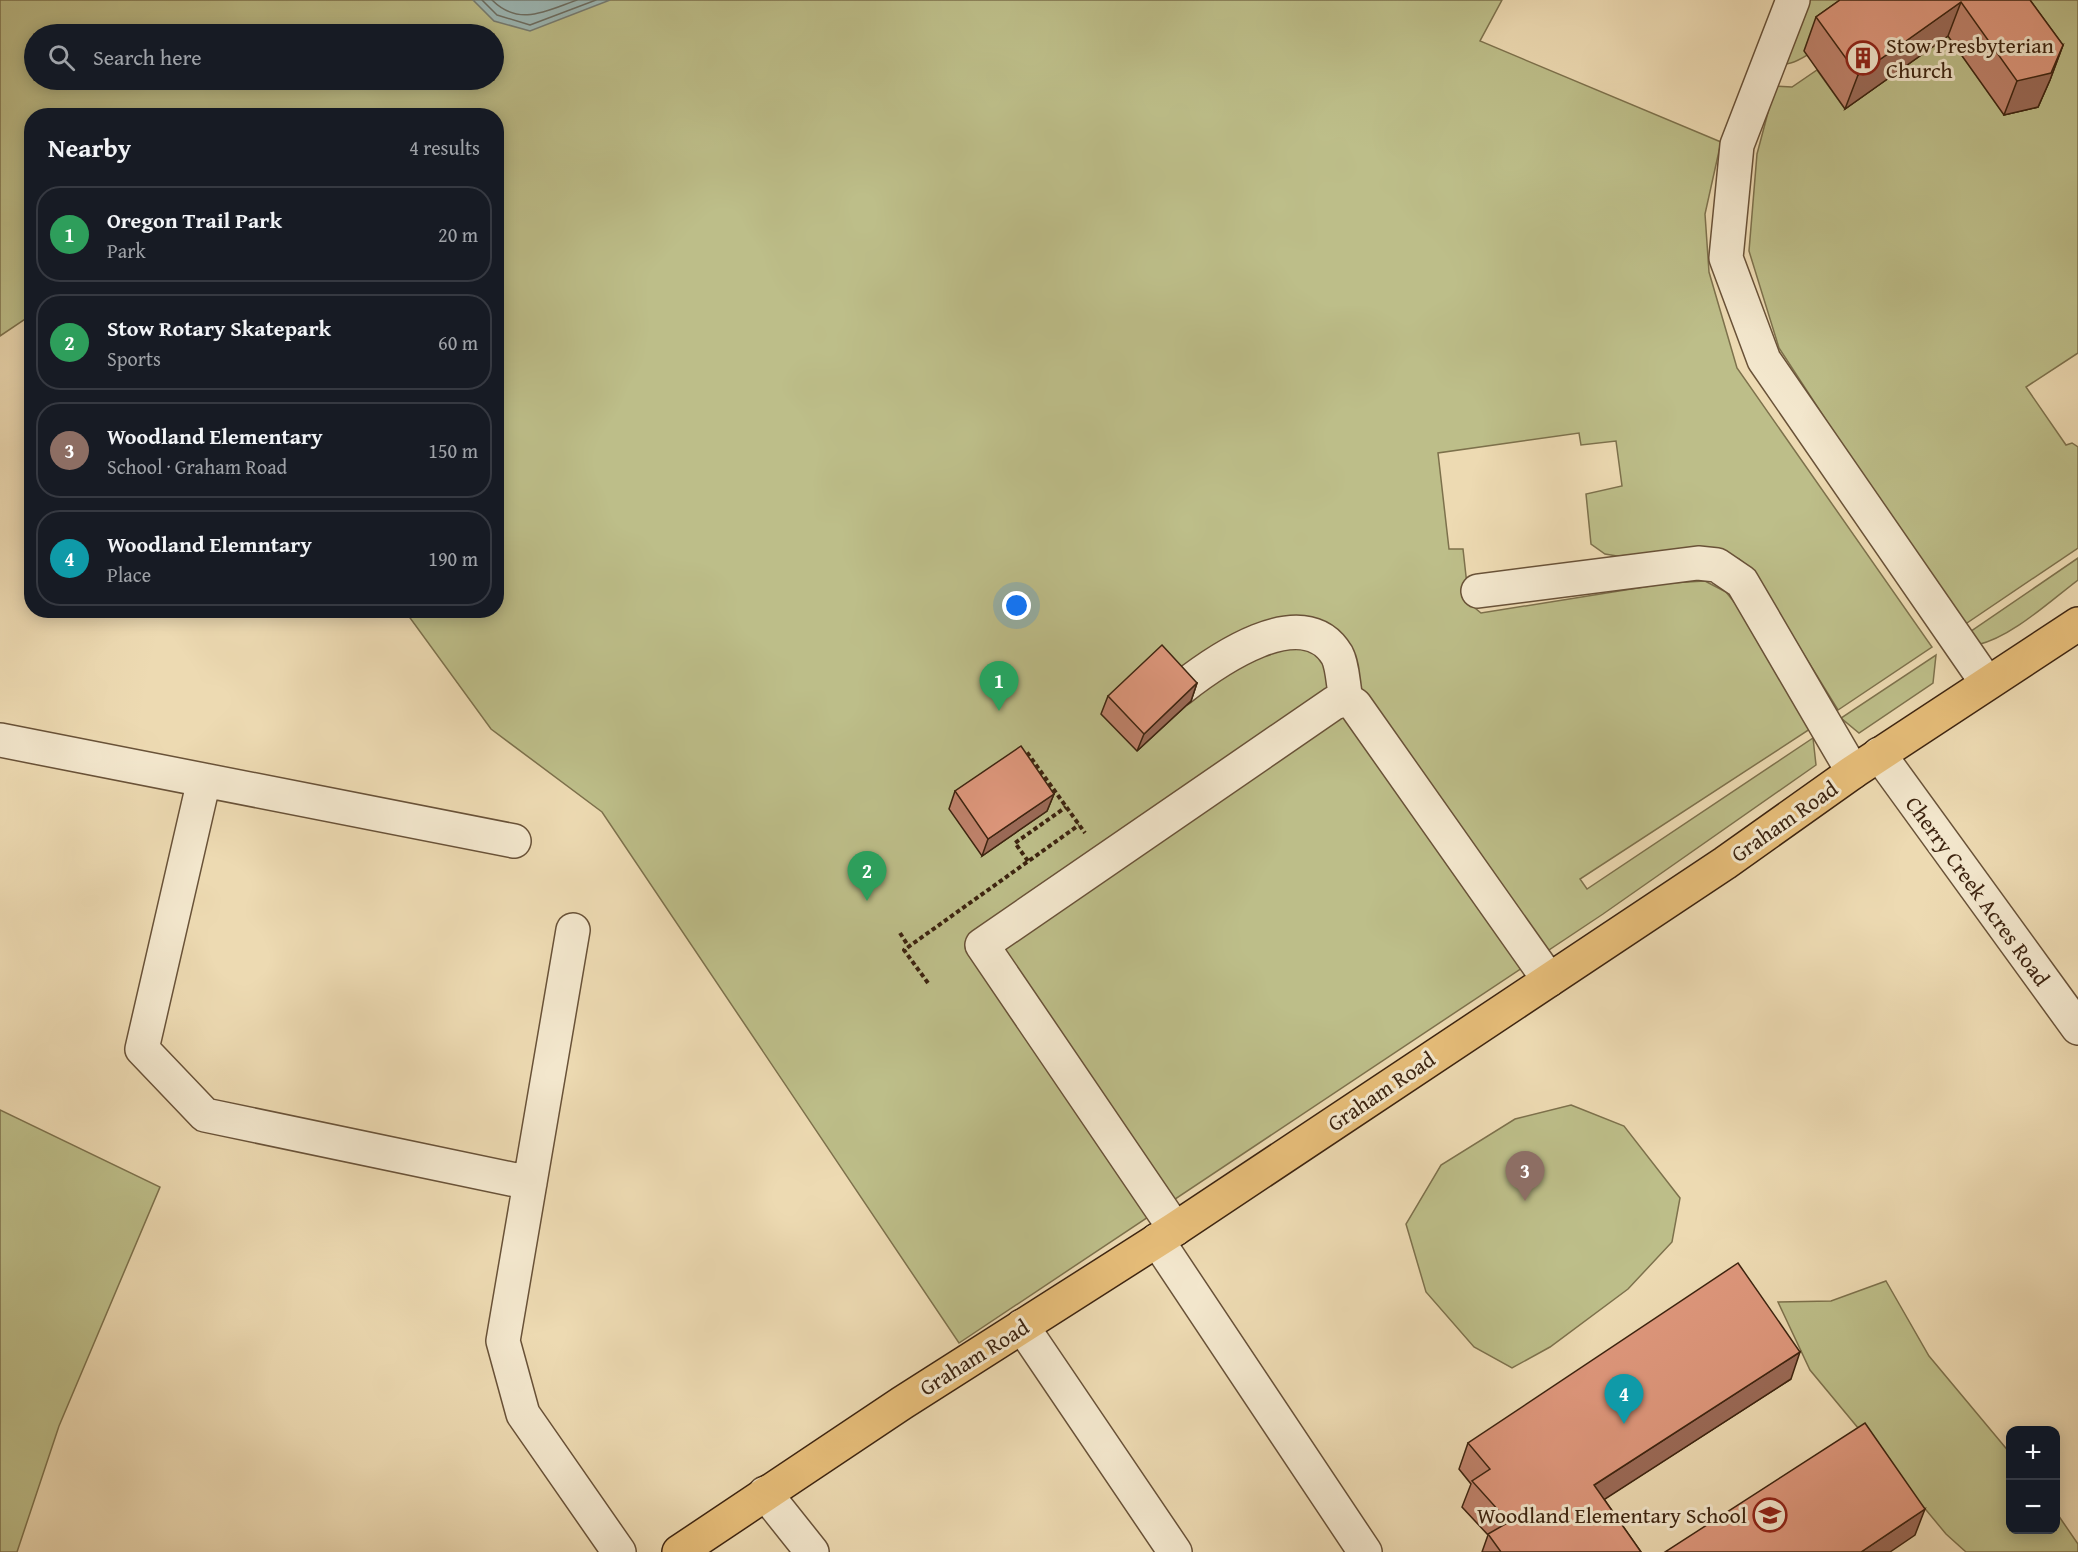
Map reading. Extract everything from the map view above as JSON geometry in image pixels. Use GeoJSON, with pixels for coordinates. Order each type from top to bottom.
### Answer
{"type":"FeatureCollection","features":[{"type":"Feature","properties":{"kind":"main road","name":"Graham Road"},"geometry":{"type":"LineString","coordinates":[[679,1552],[765,1493],[1166,1234],[1549,980],[1725,863],[1866,763],[2078,624]]}},
{"type":"Feature","properties":{"kind":"street"},"geometry":{"type":"LineString","coordinates":[[1793,0],[1737,145],[1726,258],[1764,360],[1988,683]]}},
{"type":"Feature","properties":{"kind":"street","name":"Cherry Creek Acres Road"},"geometry":{"type":"LineString","coordinates":[[1478,591],[1678,563],[1717,565],[1742,582],[1866,763],[2076,1022]]}},
{"type":"Feature","properties":{"kind":"street"},"geometry":{"type":"LineString","coordinates":[[1180,689],[1212,664],[1267,637],[1286,633],[1320,639],[1331,647],[1338,657],[1346,699],[1355,705],[1549,980]]}},
{"type":"Feature","properties":{"kind":"street"},"geometry":{"type":"LineString","coordinates":[[1346,699],[1334,703],[982,945],[1365,1552]]}},
{"type":"Feature","properties":{"kind":"street"},"geometry":{"type":"LineString","coordinates":[[0,740],[514,841]]}},
{"type":"Feature","properties":{"kind":"street"},"geometry":{"type":"LineString","coordinates":[[204,780],[142,1049],[205,1115],[530,1184]]}},
{"type":"Feature","properties":{"kind":"street"},"geometry":{"type":"LineString","coordinates":[[573,930],[503,1341],[523,1414],[619,1552]]}},
{"type":"Feature","properties":{"kind":"street"},"geometry":{"type":"LineString","coordinates":[[1022,1326],[1175,1552]]}},
{"type":"Feature","properties":{"kind":"street"},"geometry":{"type":"LineString","coordinates":[[765,1493],[812,1552]]}},
{"type":"Feature","properties":{"kind":"path"},"geometry":{"type":"LineString","coordinates":[[1017,758],[1026,751],[1105,861]]}},
{"type":"Feature","properties":{"kind":"path"},"geometry":{"type":"LineString","coordinates":[[1032,774],[1039,769]]}},
{"type":"Feature","properties":{"kind":"path"},"geometry":{"type":"LineString","coordinates":[[1048,798],[1056,792]]}},
{"type":"Feature","properties":{"kind":"path"},"geometry":{"type":"LineString","coordinates":[[1028,861],[1015,843],[1066,807]]}},
{"type":"Feature","properties":{"kind":"path"},"geometry":{"type":"LineString","coordinates":[[928,984],[904,950],[1079,825]]}},
{"type":"Feature","properties":{"kind":"path"},"geometry":{"type":"LineString","coordinates":[[900,933],[909,947]]}},
{"type":"Feature","properties":{"kind":"green space"},"geometry":{"type":"Polygon","coordinates":[[[0,0],[1502,0],[1480,41],[1721,142],[1705,214],[1709,272],[1737,368],[1932,647],[1838,710],[1752,570],[1739,559],[1718,550],[1617,556],[1605,554],[1591,544],[1586,494],[1622,486],[1616,441],[1581,445],[1579,433],[1438,453],[1449,549],[1463,549],[1469,603],[1481,613],[1669,583],[1705,581],[1726,592],[1743,613],[1810,729],[1580,879],[1587,889],[1813,738],[1816,765],[1603,914],[959,1343],[602,812],[491,729],[410,618],[504,618],[504,108],[24,108],[24,320],[0,336],[0,0]]]}},
{"type":"Feature","properties":{"kind":"green space"},"geometry":{"type":"Polygon","coordinates":[[[1808,0],[1876,0],[1817,49],[1793,62],[1783,64],[1808,0]]]}},
{"type":"Feature","properties":{"kind":"green space"},"geometry":{"type":"Polygon","coordinates":[[[1993,0],[2078,0],[2078,353],[2026,387],[2066,445],[2072,443],[2078,447],[2078,548],[1961,627],[1779,348],[1749,251],[1757,154],[1775,86],[1792,87],[1817,70],[1845,109],[1948,36],[2004,115],[2038,107],[2050,79],[1993,0]]]}},
{"type":"Feature","properties":{"kind":"green space"},"geometry":{"type":"Polygon","coordinates":[[[2078,558],[2078,580],[2017,626],[1990,641],[1977,645],[1967,634],[2078,558]]]}},
{"type":"Feature","properties":{"kind":"green space"},"geometry":{"type":"Polygon","coordinates":[[[1936,655],[1933,683],[1859,733],[1841,718],[1936,655]]]}},
{"type":"Feature","properties":{"kind":"green space"},"geometry":{"type":"Polygon","coordinates":[[[1571,1105],[1624,1126],[1680,1198],[1672,1242],[1628,1289],[1550,1347],[1512,1368],[1474,1347],[1426,1292],[1406,1224],[1441,1165],[1515,1119],[1571,1105]]]}},
{"type":"Feature","properties":{"kind":"green space"},"geometry":{"type":"Polygon","coordinates":[[[0,1110],[160,1187],[59,1426],[17,1552],[0,1552],[0,1110]]]}},
{"type":"Feature","properties":{"kind":"green space"},"geometry":{"type":"Polygon","coordinates":[[[1886,1281],[1929,1356],[2006,1448],[2006,1534],[2060,1534],[2060,1518],[2078,1544],[2078,1552],[1966,1552],[1946,1534],[1810,1370],[1778,1302],[1831,1301],[1886,1281]]]}},
{"type":"Feature","properties":{"kind":"water"},"geometry":{"type":"Polygon","coordinates":[[[473,0],[610,0],[530,31],[494,21],[473,0]]]}},
{"type":"Feature","properties":{"kind":"building"},"geometry":{"type":"Polygon","coordinates":[[[1840,0],[2030,0],[2063,45],[2051,73],[2017,81],[1961,2],[1858,75],[1816,17],[1840,0]]]}},
{"type":"Feature","properties":{"kind":"building"},"geometry":{"type":"Polygon","coordinates":[[[1162,645],[1197,683],[1144,734],[1108,696],[1162,645]]]}},
{"type":"Feature","properties":{"kind":"building"},"geometry":{"type":"Polygon","coordinates":[[[1021,746],[1054,794],[988,839],[955,791],[1021,746]]]}},
{"type":"Feature","properties":{"kind":"building"},"geometry":{"type":"Polygon","coordinates":[[[1738,1263],[1800,1352],[1594,1485],[1641,1552],[1501,1552],[1488,1534],[1509,1522],[1472,1481],[1490,1469],[1468,1443],[1738,1263]]]}},
{"type":"Feature","properties":{"kind":"building"},"geometry":{"type":"Polygon","coordinates":[[[1865,1423],[1925,1509],[1861,1552],[1665,1552],[1865,1423]]]}},
{"type":"Feature","properties":{"kind":"place","name":"Stow Presbyterian Church"},"geometry":{"type":"Point","coordinates":[1863,58]}},
{"type":"Feature","properties":{"kind":"place","name":"Oregon Trail Park"},"geometry":{"type":"Point","coordinates":[999,711]}},
{"type":"Feature","properties":{"kind":"place","name":"Stow Rotary Skatepark"},"geometry":{"type":"Point","coordinates":[867,901]}},
{"type":"Feature","properties":{"kind":"place","name":"Woodland Elementary"},"geometry":{"type":"Point","coordinates":[1525,1201]}},
{"type":"Feature","properties":{"kind":"place","name":"Woodland Elemntary"},"geometry":{"type":"Point","coordinates":[1624,1424]}},
{"type":"Feature","properties":{"kind":"place","name":"Woodland Elementary School"},"geometry":{"type":"Point","coordinates":[1770,1515]}}]}
